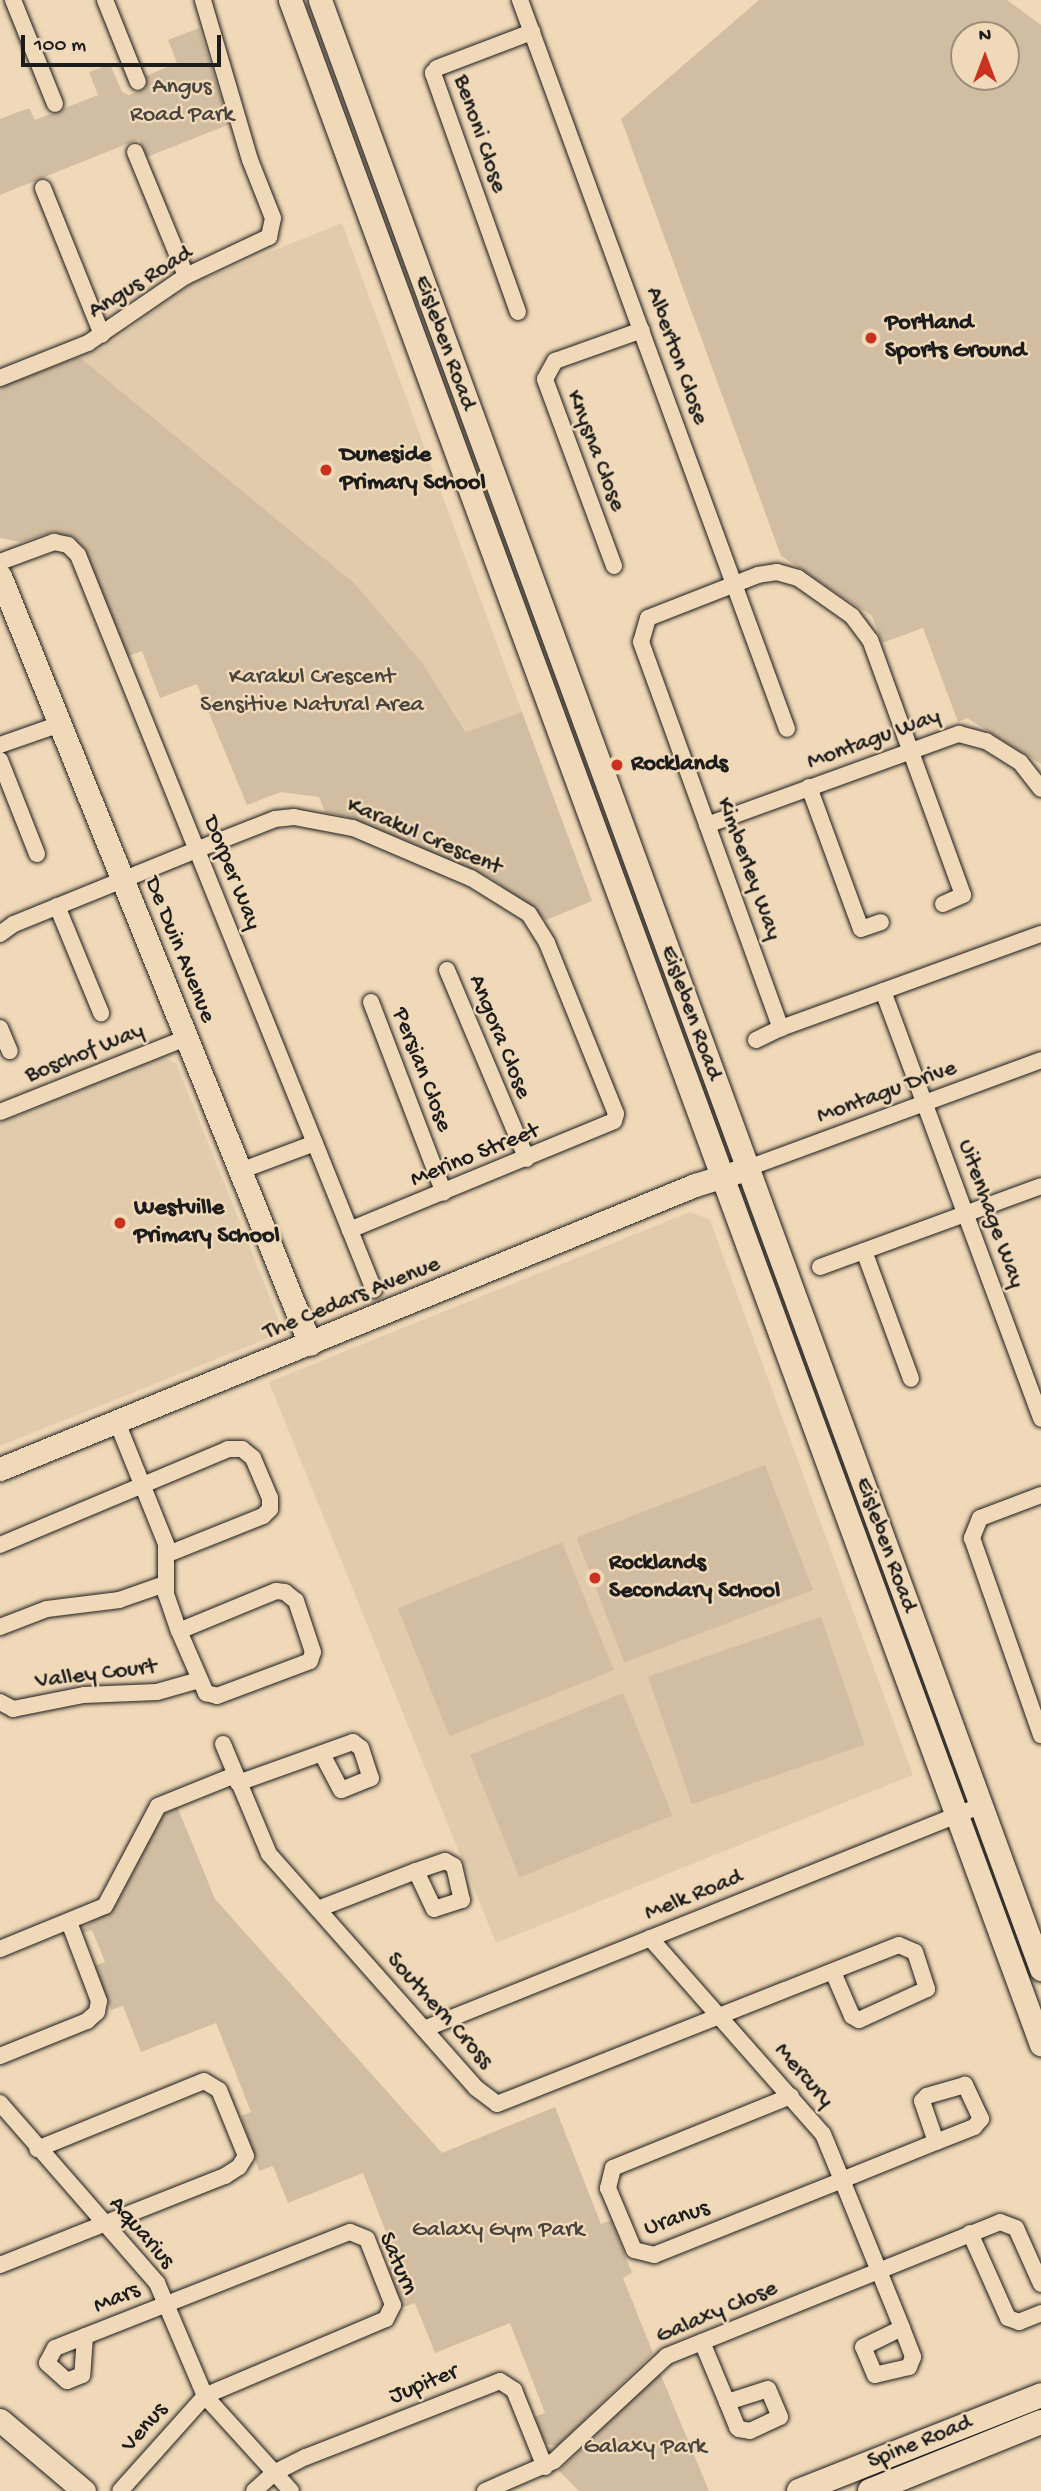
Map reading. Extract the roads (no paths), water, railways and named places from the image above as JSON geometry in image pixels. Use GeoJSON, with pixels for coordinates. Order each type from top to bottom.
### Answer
{"type":"FeatureCollection","features":[{"type":"Feature","properties":{"kind":"main road","name":"Eisleben Road"},"geometry":{"type":"LineString","coordinates":[[290,0],[1041,2044]]}},
{"type":"Feature","properties":{"kind":"main road","name":"Eisleben Road"},"geometry":{"type":"LineString","coordinates":[[320,0],[1041,1969]]}},
{"type":"Feature","properties":{"kind":"main road","name":"De Duin Avenue"},"geometry":{"type":"LineString","coordinates":[[0,576],[310,1344]]}},
{"type":"Feature","properties":{"kind":"main road","name":"The Cedars Avenue"},"geometry":{"type":"LineString","coordinates":[[0,1469],[748,1168]]}},
{"type":"Feature","properties":{"kind":"main road","name":"Spine Road"},"geometry":{"type":"LineString","coordinates":[[799,2491],[1041,2395]]}},
{"type":"Feature","properties":{"kind":"main road"},"geometry":{"type":"LineString","coordinates":[[0,2420],[84,2491]]}},
{"type":"Feature","properties":{"kind":"main road","name":"Spine Road"},"geometry":{"type":"LineString","coordinates":[[870,2491],[1041,2422]]}},
{"type":"Feature","properties":{"kind":"street"},"geometry":{"type":"LineString","coordinates":[[13,0],[55,104]]}},
{"type":"Feature","properties":{"kind":"street"},"geometry":{"type":"LineString","coordinates":[[105,0],[138,82]]}},
{"type":"Feature","properties":{"kind":"street","name":"Angus Road"},"geometry":{"type":"LineString","coordinates":[[2,372],[102,335],[186,275],[260,245],[273,225],[203,0]]}},
{"type":"Feature","properties":{"kind":"street","name":"Alberton Close"},"geometry":{"type":"LineString","coordinates":[[520,0],[787,729]]}},
{"type":"Feature","properties":{"kind":"street","name":"Benoni Close"},"geometry":{"type":"LineString","coordinates":[[518,312],[433,73],[437,68],[532,32]]}},
{"type":"Feature","properties":{"kind":"street"},"geometry":{"type":"LineString","coordinates":[[135,152],[186,275]]}},
{"type":"Feature","properties":{"kind":"street"},"geometry":{"type":"LineString","coordinates":[[43,188],[102,335]]}},
{"type":"Feature","properties":{"kind":"street","name":"Knysna Close"},"geometry":{"type":"LineString","coordinates":[[614,566],[545,379],[555,361],[642,330]]}},
{"type":"Feature","properties":{"kind":"street","name":"Dorper Way"},"geometry":{"type":"LineString","coordinates":[[0,562],[54,541],[74,549],[374,1290]]}},
{"type":"Feature","properties":{"kind":"street"},"geometry":{"type":"LineString","coordinates":[[735,583],[765,573],[792,575],[852,616],[870,640],[963,895],[943,904]]}},
{"type":"Feature","properties":{"kind":"street","name":"Kimberley Way"},"geometry":{"type":"LineString","coordinates":[[735,583],[654,614],[640,636],[781,1028]]}},
{"type":"Feature","properties":{"kind":"street"},"geometry":{"type":"LineString","coordinates":[[0,745],[60,724]]}},
{"type":"Feature","properties":{"kind":"street","name":"Montagu Way"},"geometry":{"type":"LineString","coordinates":[[707,825],[950,736],[971,734],[1020,762],[1041,789]]}},
{"type":"Feature","properties":{"kind":"street"},"geometry":{"type":"LineString","coordinates":[[0,760],[37,854]]}},
{"type":"Feature","properties":{"kind":"street"},"geometry":{"type":"LineString","coordinates":[[809,787],[861,929],[881,922]]}},
{"type":"Feature","properties":{"kind":"street","name":"Karakul Crescent"},"geometry":{"type":"LineString","coordinates":[[0,934],[57,906],[275,819],[326,821],[499,892],[529,914],[547,943],[616,1114],[614,1121]]}},
{"type":"Feature","properties":{"kind":"street"},"geometry":{"type":"LineString","coordinates":[[57,906],[101,1013]]}},
{"type":"Feature","properties":{"kind":"street"},"geometry":{"type":"LineString","coordinates":[[755,1040],[781,1028],[1041,934]]}},
{"type":"Feature","properties":{"kind":"street","name":"Angora Close"},"geometry":{"type":"LineString","coordinates":[[447,970],[527,1159]]}},
{"type":"Feature","properties":{"kind":"street","name":"Uitenhage Way"},"geometry":{"type":"LineString","coordinates":[[883,991],[1038,1402],[1041,1419]]}},
{"type":"Feature","properties":{"kind":"street","name":"Persian Close"},"geometry":{"type":"LineString","coordinates":[[371,1002],[444,1193]]}},
{"type":"Feature","properties":{"kind":"street"},"geometry":{"type":"LineString","coordinates":[[0,1028],[10,1051]]}},
{"type":"Feature","properties":{"kind":"street","name":"Boschof Way"},"geometry":{"type":"LineString","coordinates":[[0,1112],[186,1038]]}},
{"type":"Feature","properties":{"kind":"street","name":"Montagu Drive"},"geometry":{"type":"LineString","coordinates":[[748,1168],[1041,1060]]}},
{"type":"Feature","properties":{"kind":"street","name":"Merino Street"},"geometry":{"type":"LineString","coordinates":[[350,1230],[614,1121]]}},
{"type":"Feature","properties":{"kind":"street"},"geometry":{"type":"LineString","coordinates":[[240,1171],[315,1143]]}},
{"type":"Feature","properties":{"kind":"street"},"geometry":{"type":"LineString","coordinates":[[820,1267],[1041,1186]]}},
{"type":"Feature","properties":{"kind":"street"},"geometry":{"type":"LineString","coordinates":[[864,1251],[911,1379]]}},
{"type":"Feature","properties":{"kind":"street"},"geometry":{"type":"LineString","coordinates":[[117,1422],[168,1554],[165,1584],[179,1631],[206,1693],[217,1696],[310,1661],[312,1644],[296,1601],[276,1591],[179,1631]]}},
{"type":"Feature","properties":{"kind":"street"},"geometry":{"type":"LineString","coordinates":[[0,1545],[228,1449],[242,1449],[253,1458],[270,1498],[263,1517],[168,1554]]}},
{"type":"Feature","properties":{"kind":"street"},"geometry":{"type":"LineString","coordinates":[[1041,1496],[980,1518],[972,1538],[1036,1709],[1041,1735]]}},
{"type":"Feature","properties":{"kind":"street"},"geometry":{"type":"LineString","coordinates":[[0,1627],[47,1609],[119,1600],[165,1584]]}},
{"type":"Feature","properties":{"kind":"street","name":"Valley Court"},"geometry":{"type":"LineString","coordinates":[[0,1702],[13,1709],[84,1695],[157,1692],[199,1680]]}},
{"type":"Feature","properties":{"kind":"street","name":"Southern Cross"},"geometry":{"type":"LineString","coordinates":[[223,1744],[265,1849],[484,2097],[497,2104],[721,2017]]}},
{"type":"Feature","properties":{"kind":"street"},"geometry":{"type":"LineString","coordinates":[[0,1949],[105,1906],[158,1807],[237,1779],[322,1755]]}},
{"type":"Feature","properties":{"kind":"street","name":"Melk Road"},"geometry":{"type":"LineString","coordinates":[[424,2029],[982,1805]]}},
{"type":"Feature","properties":{"kind":"street"},"geometry":{"type":"LineString","coordinates":[[318,1909],[416,1871]]}},
{"type":"Feature","properties":{"kind":"street"},"geometry":{"type":"LineString","coordinates":[[0,2056],[87,2021],[97,2012],[99,2001],[69,1922]]}},
{"type":"Feature","properties":{"kind":"street","name":"Mercury"},"geometry":{"type":"LineString","coordinates":[[650,1938],[820,2130],[902,2328]]}},
{"type":"Feature","properties":{"kind":"street"},"geometry":{"type":"LineString","coordinates":[[721,2017],[833,1972],[906,1946],[915,1952],[927,1989],[859,2020],[852,2016],[833,1972]]}},
{"type":"Feature","properties":{"kind":"street"},"geometry":{"type":"LineString","coordinates":[[1,2263],[239,2167],[245,2148],[219,2090],[196,2082],[37,2149]]}},
{"type":"Feature","properties":{"kind":"street","name":"Uranus"},"geometry":{"type":"LineString","coordinates":[[791,2096],[613,2168],[608,2188],[632,2248],[642,2255],[654,2255],[842,2180]]}},
{"type":"Feature","properties":{"kind":"street","name":"Aquarius"},"geometry":{"type":"LineString","coordinates":[[0,2103],[37,2149],[157,2283],[205,2396],[291,2491]]}},
{"type":"Feature","properties":{"kind":"street"},"geometry":{"type":"LineString","coordinates":[[842,2180],[936,2142]]}},
{"type":"Feature","properties":{"kind":"street","name":"Galaxy Close"},"geometry":{"type":"LineString","coordinates":[[485,2491],[545,2467],[654,2364],[999,2222],[1011,2224],[1041,2284]]}},
{"type":"Feature","properties":{"kind":"street","name":"Saturn"},"geometry":{"type":"LineString","coordinates":[[166,2303],[344,2233],[358,2232],[368,2239],[393,2305],[390,2317],[205,2396]]}},
{"type":"Feature","properties":{"kind":"street"},"geometry":{"type":"LineString","coordinates":[[971,2233],[1008,2318],[1020,2322],[1041,2313]]}},
{"type":"Feature","properties":{"kind":"street","name":"Mars"},"geometry":{"type":"LineString","coordinates":[[85,2336],[166,2303]]}},
{"type":"Feature","properties":{"kind":"street"},"geometry":{"type":"LineString","coordinates":[[702,2342],[727,2402]]}},
{"type":"Feature","properties":{"kind":"street","name":"Jupiter"},"geometry":{"type":"LineString","coordinates":[[274,2473],[500,2381],[514,2390],[545,2467]]}},
{"type":"Feature","properties":{"kind":"street","name":"Venus"},"geometry":{"type":"LineString","coordinates":[[120,2491],[205,2396]]}},
{"type":"Feature","properties":{"kind":"street"},"geometry":{"type":"LineString","coordinates":[[254,2491],[274,2473]]}},
{"type":"Feature","properties":{"kind":"place","name":"Portland Sports Ground"},"geometry":{"type":"Point","coordinates":[871,338]}},
{"type":"Feature","properties":{"kind":"place","name":"Duneside Primary School"},"geometry":{"type":"Point","coordinates":[326,470]}},
{"type":"Feature","properties":{"kind":"place","name":"Rocklands"},"geometry":{"type":"Point","coordinates":[617,765]}},
{"type":"Feature","properties":{"kind":"place","name":"Westville Primary School"},"geometry":{"type":"Point","coordinates":[120,1223]}},
{"type":"Feature","properties":{"kind":"place","name":"Rocklands Secondary School"},"geometry":{"type":"Point","coordinates":[595,1578]}},
{"type":"Feature","properties":{"kind":"park label","name":"Angus Road Park"},"geometry":{"type":"Point","coordinates":[182,102]}},
{"type":"Feature","properties":{"kind":"park label","name":"Karakul Crescent Sensitive Natural Area"},"geometry":{"type":"Point","coordinates":[312,692]}},
{"type":"Feature","properties":{"kind":"park label","name":"Galaxy Gym Park"},"geometry":{"type":"Point","coordinates":[498,2231]}},
{"type":"Feature","properties":{"kind":"park label","name":"Galaxy Park"},"geometry":{"type":"Point","coordinates":[645,2448]}}]}
